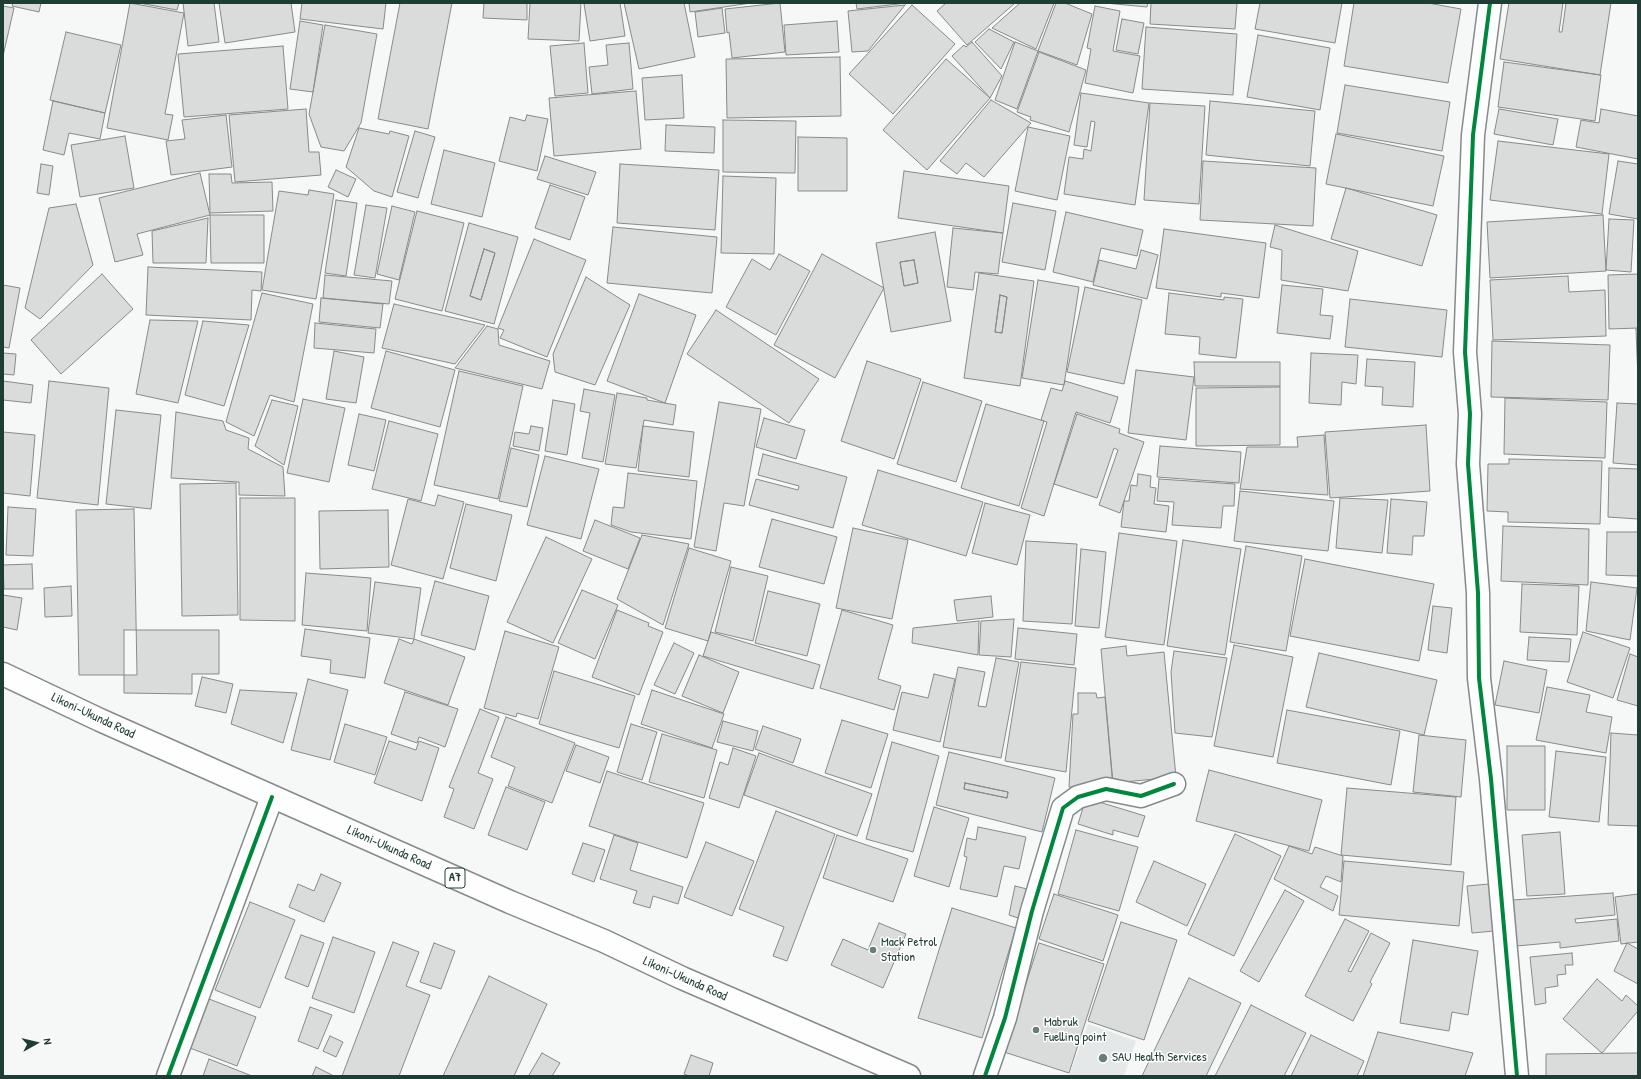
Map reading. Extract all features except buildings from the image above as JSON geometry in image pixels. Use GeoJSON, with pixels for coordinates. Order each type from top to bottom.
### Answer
{"type":"FeatureCollection","features":[{"type":"Feature","properties":{"kind":"main road"},"geometry":{"type":"LineString","coordinates":[[1490,3],[1473,135],[1465,352],[1470,414],[1468,464],[1478,593],[1479,678],[1491,779],[1517,1076]]}},
{"type":"Feature","properties":{"kind":"main road","name":"Likoni-Ukunda Road"},"geometry":{"type":"LineString","coordinates":[[3,674],[100,720],[272,797],[510,902],[604,941],[682,978],[909,1076]]}},
{"type":"Feature","properties":{"kind":"main road"},"geometry":{"type":"LineString","coordinates":[[985,1076],[1005,1018],[1032,911],[1063,808],[1078,797],[1106,789],[1141,796],[1174,784]]}},
{"type":"Feature","properties":{"kind":"main road"},"geometry":{"type":"LineString","coordinates":[[168,1076],[272,797]]}},
{"type":"Feature","properties":{"kind":"shaded area","name":"SAU Health Services"},"geometry":{"type":"Polygon","coordinates":[[[1088,1024],[1136,1041],[1124,1076],[1069,1076],[1088,1024]]]}},
{"type":"Feature","properties":{"kind":"cycle path"},"geometry":{"type":"LineString","coordinates":[[1490,3],[1473,135],[1465,352],[1470,414],[1468,464],[1478,593],[1479,678],[1491,779],[1517,1076]]}},
{"type":"Feature","properties":{"kind":"cycle path"},"geometry":{"type":"LineString","coordinates":[[985,1076],[1005,1018],[1032,911],[1063,808],[1078,797],[1106,789],[1141,796],[1174,784]]}},
{"type":"Feature","properties":{"kind":"cycle path"},"geometry":{"type":"LineString","coordinates":[[168,1076],[272,797]]}},
{"type":"Feature","properties":{"kind":"place","name":"Mack Petrol Station"},"geometry":{"type":"Point","coordinates":[873,950]}},
{"type":"Feature","properties":{"kind":"place","name":"Mabruk Fuelling point"},"geometry":{"type":"Point","coordinates":[1036,1030]}},
{"type":"Feature","properties":{"kind":"place","name":"SAU Health Services"},"geometry":{"type":"Point","coordinates":[1103,1058]}}]}
